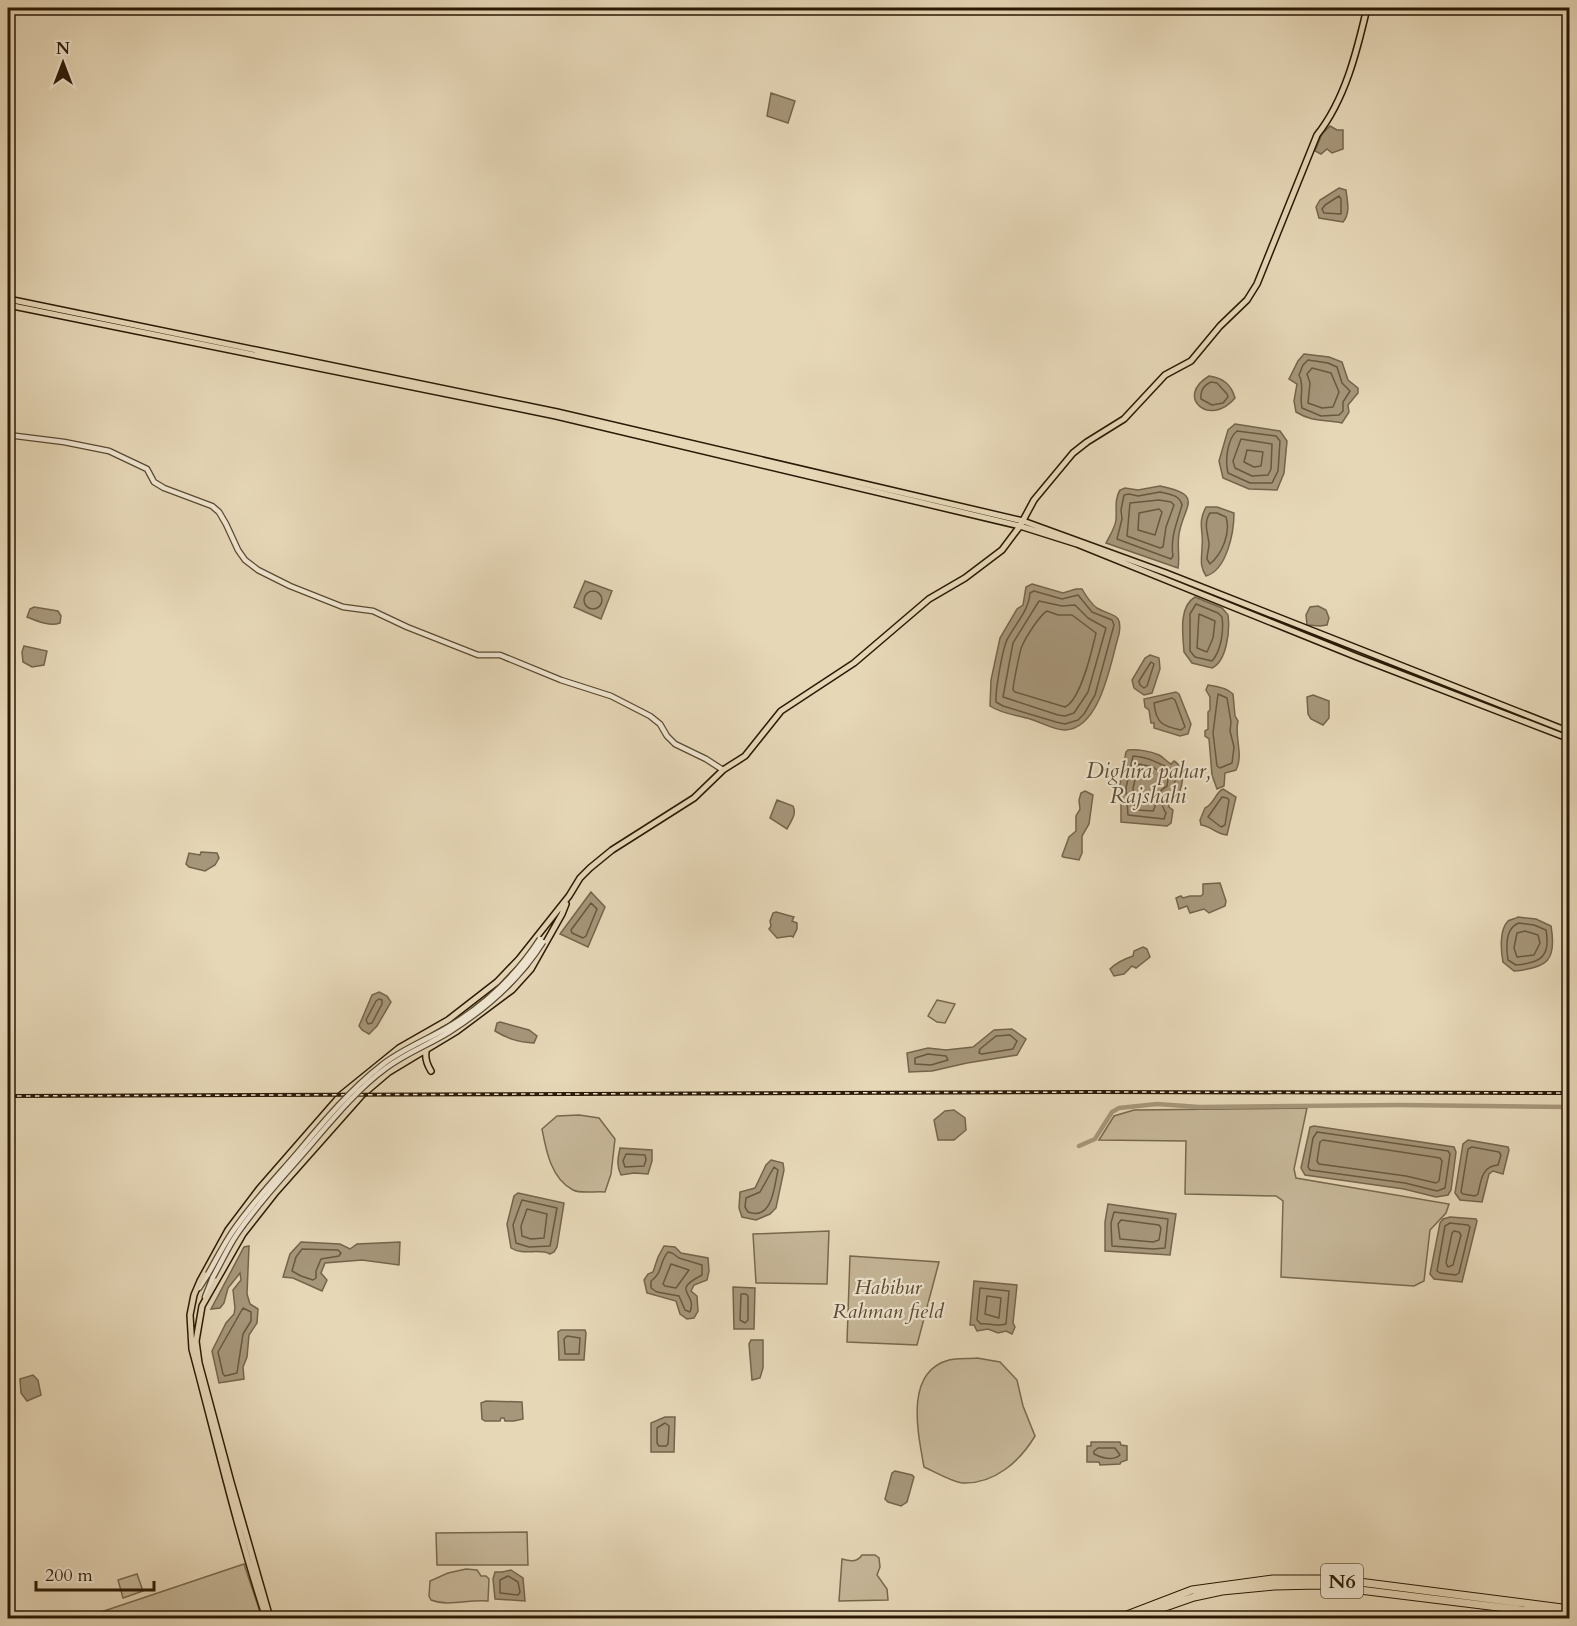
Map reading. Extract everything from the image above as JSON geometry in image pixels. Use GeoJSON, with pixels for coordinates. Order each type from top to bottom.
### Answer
{"type":"FeatureCollection","features":[{"type":"Feature","properties":{"kind":"highway","name":"N6"},"geometry":{"type":"LineString","coordinates":[[1119,1618],[1192,1590],[1273,1579],[1359,1582],[1569,1609]]}},
{"type":"Feature","properties":{"kind":"highway","name":"N6"},"geometry":{"type":"LineString","coordinates":[[1134,1618],[1170,1604],[1203,1595],[1274,1586],[1357,1590],[1569,1616]]}},
{"type":"Feature","properties":{"kind":"main road"},"geometry":{"type":"LineString","coordinates":[[268,1618],[252,1574],[192,1349],[190,1315],[194,1295],[228,1230],[259,1189],[341,1095],[399,1048],[448,1020],[497,982],[547,925],[580,878],[590,868],[612,850],[694,798],[723,770],[745,756],[781,711],[854,663],[929,599],[979,568],[1002,550],[1022,523],[1034,500],[1073,453],[1124,419],[1165,375],[1191,361],[1220,326],[1246,300],[1257,284],[1317,135],[1327,123],[1346,81],[1361,34],[1366,8]]}},
{"type":"Feature","properties":{"kind":"main road"},"geometry":{"type":"LineString","coordinates":[[8,299],[557,412],[1022,523],[1156,569],[1569,732]]}},
{"type":"Feature","properties":{"kind":"main road"},"geometry":{"type":"LineString","coordinates":[[8,305],[556,416],[1022,523],[1569,739]]}},
{"type":"Feature","properties":{"kind":"main road"},"geometry":{"type":"LineString","coordinates":[[268,1618],[199,1363],[195,1341],[202,1306],[243,1234],[276,1192],[372,1085],[427,1047],[457,1031],[512,990],[531,969],[562,914],[569,896]]}},
{"type":"Feature","properties":{"kind":"main road"},"geometry":{"type":"LineString","coordinates":[[427,1047],[427,1064],[431,1071]]}},
{"type":"Feature","properties":{"kind":"street"},"geometry":{"type":"LineString","coordinates":[[8,435],[109,451],[138,463],[147,469],[153,482],[212,506],[219,512],[238,550],[245,560],[258,570],[290,586],[343,607],[373,611],[478,655],[500,655],[561,680],[611,696],[650,716],[660,724],[675,744],[723,770]]}},
{"type":"Feature","properties":{"kind":"street"},"geometry":{"type":"LineString","coordinates":[[542,940],[547,925]]}},
{"type":"Feature","properties":{"kind":"street"},"geometry":{"type":"LineString","coordinates":[[202,1306],[210,1276],[232,1233],[261,1194],[360,1084],[390,1059],[446,1028],[480,1004],[507,982],[553,930]]}},
{"type":"Feature","properties":{"kind":"street"},"geometry":{"type":"LineString","coordinates":[[194,1295],[210,1276]]}},
{"type":"Feature","properties":{"kind":"green space"},"geometry":{"type":"Polygon","coordinates":[[[937,1000],[955,1004],[945,1023],[937,1022],[928,1016],[937,1000]]]}},
{"type":"Feature","properties":{"kind":"green space"},"geometry":{"type":"Polygon","coordinates":[[[1307,1108],[1294,1169],[1296,1178],[1449,1204],[1446,1213],[1430,1230],[1424,1281],[1414,1286],[1281,1277],[1283,1201],[1276,1196],[1185,1194],[1186,1141],[1099,1140],[1114,1116],[1134,1110],[1307,1108]]]}},
{"type":"Feature","properties":{"kind":"green space"},"geometry":{"type":"Polygon","coordinates":[[[579,1115],[599,1118],[615,1139],[611,1174],[605,1192],[573,1190],[559,1179],[548,1155],[542,1129],[557,1116],[579,1115]]]}},
{"type":"Feature","properties":{"kind":"green space"},"geometry":{"type":"Polygon","coordinates":[[[829,1231],[827,1284],[756,1283],[753,1234],[829,1231]]]}},
{"type":"Feature","properties":{"kind":"green space","name":"Habibur Rahman field"},"geometry":{"type":"Polygon","coordinates":[[[850,1256],[939,1262],[917,1345],[847,1342],[850,1256]]]}},
{"type":"Feature","properties":{"kind":"green space"},"geometry":{"type":"Polygon","coordinates":[[[977,1358],[1000,1362],[1017,1380],[1023,1406],[1035,1436],[1014,1462],[996,1475],[986,1480],[963,1483],[924,1467],[917,1405],[925,1377],[935,1367],[949,1360],[977,1358]]]}},
{"type":"Feature","properties":{"kind":"green space"},"geometry":{"type":"Polygon","coordinates":[[[527,1532],[528,1565],[437,1565],[436,1533],[527,1532]]]}},
{"type":"Feature","properties":{"kind":"green space"},"geometry":{"type":"Polygon","coordinates":[[[862,1555],[875,1555],[879,1558],[880,1567],[877,1575],[887,1589],[888,1600],[839,1601],[842,1559],[855,1560],[862,1555]]]}},
{"type":"Feature","properties":{"kind":"green space"},"geometry":{"type":"Polygon","coordinates":[[[244,1564],[262,1618],[103,1618],[101,1612],[244,1564]]]}},
{"type":"Feature","properties":{"kind":"green space"},"geometry":{"type":"Polygon","coordinates":[[[466,1569],[477,1570],[481,1576],[489,1579],[488,1601],[445,1603],[431,1600],[430,1581],[448,1573],[466,1569]]]}},
{"type":"Feature","properties":{"kind":"green space"},"geometry":{"type":"Polygon","coordinates":[[[137,1574],[143,1591],[123,1598],[118,1580],[137,1574]]]}},
{"type":"Feature","properties":{"kind":"water"},"geometry":{"type":"Polygon","coordinates":[[[771,93],[795,101],[788,123],[767,116],[771,93]]]}},
{"type":"Feature","properties":{"kind":"water"},"geometry":{"type":"Polygon","coordinates":[[[1330,126],[1343,130],[1343,149],[1332,153],[1327,149],[1321,154],[1315,151],[1322,134],[1330,126]]]}},
{"type":"Feature","properties":{"kind":"water"},"geometry":{"type":"Polygon","coordinates":[[[1339,188],[1346,190],[1348,206],[1343,222],[1319,218],[1316,207],[1320,200],[1339,188]]]}},
{"type":"Feature","properties":{"kind":"water"},"geometry":{"type":"Polygon","coordinates":[[[1304,354],[1329,357],[1342,362],[1348,380],[1358,388],[1358,393],[1348,405],[1349,412],[1342,423],[1313,419],[1296,412],[1294,401],[1297,384],[1289,379],[1304,354]]]}},
{"type":"Feature","properties":{"kind":"water"},"geometry":{"type":"Polygon","coordinates":[[[1209,376],[1226,382],[1231,389],[1235,398],[1225,407],[1207,410],[1195,400],[1199,384],[1209,376]]]}},
{"type":"Feature","properties":{"kind":"water"},"geometry":{"type":"Polygon","coordinates":[[[1235,424],[1280,431],[1287,441],[1284,473],[1277,490],[1249,489],[1223,478],[1219,461],[1228,430],[1235,424]]]}},
{"type":"Feature","properties":{"kind":"water"},"geometry":{"type":"Polygon","coordinates":[[[1160,486],[1174,489],[1187,497],[1187,508],[1179,534],[1178,568],[1106,543],[1115,523],[1116,501],[1120,490],[1160,486]]]}},
{"type":"Feature","properties":{"kind":"water"},"geometry":{"type":"Polygon","coordinates":[[[1206,507],[1217,507],[1234,513],[1231,540],[1224,558],[1213,572],[1206,576],[1202,565],[1201,522],[1206,507]]]}},
{"type":"Feature","properties":{"kind":"water"},"geometry":{"type":"Polygon","coordinates":[[[585,581],[612,591],[601,619],[574,607],[585,581]]]}},
{"type":"Feature","properties":{"kind":"water"},"geometry":{"type":"Polygon","coordinates":[[[1032,584],[1063,593],[1082,589],[1095,606],[1118,618],[1119,634],[1108,676],[1096,706],[1088,718],[1077,727],[1065,730],[1056,729],[1030,719],[1004,713],[990,706],[991,680],[1000,638],[1017,609],[1023,605],[1026,587],[1032,584]]]}},
{"type":"Feature","properties":{"kind":"water"},"geometry":{"type":"Polygon","coordinates":[[[1195,597],[1222,608],[1228,615],[1228,637],[1224,652],[1212,668],[1192,663],[1184,652],[1184,615],[1186,608],[1195,597]]]}},
{"type":"Feature","properties":{"kind":"water"},"geometry":{"type":"Polygon","coordinates":[[[1318,606],[1326,610],[1329,618],[1327,625],[1307,625],[1306,615],[1310,607],[1318,606]]]}},
{"type":"Feature","properties":{"kind":"water"},"geometry":{"type":"Polygon","coordinates":[[[34,607],[58,611],[61,616],[60,623],[48,624],[27,617],[30,609],[34,607]]]}},
{"type":"Feature","properties":{"kind":"water"},"geometry":{"type":"Polygon","coordinates":[[[24,646],[47,651],[44,665],[32,667],[23,662],[24,646]]]}},
{"type":"Feature","properties":{"kind":"water"},"geometry":{"type":"Polygon","coordinates":[[[1150,655],[1159,658],[1160,669],[1152,693],[1144,695],[1134,688],[1132,680],[1145,658],[1150,655]]]}},
{"type":"Feature","properties":{"kind":"water"},"geometry":{"type":"Polygon","coordinates":[[[1208,685],[1225,689],[1233,694],[1235,716],[1238,721],[1238,764],[1236,770],[1225,773],[1224,786],[1217,789],[1212,775],[1209,739],[1205,736],[1210,710],[1210,697],[1206,690],[1208,685]]]}},
{"type":"Feature","properties":{"kind":"water"},"geometry":{"type":"Polygon","coordinates":[[[1176,692],[1179,694],[1191,724],[1188,734],[1180,736],[1154,728],[1144,699],[1176,692]]]}},
{"type":"Feature","properties":{"kind":"water"},"geometry":{"type":"Polygon","coordinates":[[[1313,695],[1329,701],[1329,718],[1323,725],[1311,719],[1308,714],[1307,697],[1313,695]]]}},
{"type":"Feature","properties":{"kind":"water","name":"Dighira pahar, Rajshahi"},"geometry":{"type":"Polygon","coordinates":[[[1128,750],[1155,754],[1171,764],[1174,761],[1181,768],[1183,777],[1181,787],[1178,796],[1169,802],[1169,807],[1173,810],[1171,823],[1167,826],[1121,822],[1119,789],[1128,750]]]}},
{"type":"Feature","properties":{"kind":"water"},"geometry":{"type":"Polygon","coordinates":[[[1223,789],[1236,797],[1227,835],[1201,825],[1200,820],[1205,808],[1223,789]]]}},
{"type":"Feature","properties":{"kind":"water"},"geometry":{"type":"Polygon","coordinates":[[[1085,791],[1093,795],[1089,824],[1082,836],[1082,853],[1079,860],[1063,857],[1069,837],[1076,831],[1076,816],[1080,809],[1079,800],[1081,793],[1085,791]]]}},
{"type":"Feature","properties":{"kind":"water"},"geometry":{"type":"Polygon","coordinates":[[[777,800],[793,806],[793,818],[787,829],[770,818],[777,800]]]}},
{"type":"Feature","properties":{"kind":"water"},"geometry":{"type":"Polygon","coordinates":[[[201,852],[217,853],[219,858],[215,865],[205,871],[186,864],[189,853],[200,855],[201,852]]]}},
{"type":"Feature","properties":{"kind":"water"},"geometry":{"type":"Polygon","coordinates":[[[1220,883],[1226,901],[1225,906],[1209,913],[1204,909],[1190,913],[1187,906],[1179,909],[1176,898],[1201,896],[1203,884],[1220,883]]]}},
{"type":"Feature","properties":{"kind":"water"},"geometry":{"type":"Polygon","coordinates":[[[591,892],[605,907],[588,947],[560,934],[591,892]]]}},
{"type":"Feature","properties":{"kind":"water"},"geometry":{"type":"Polygon","coordinates":[[[773,913],[794,917],[792,921],[797,923],[797,929],[793,937],[777,938],[769,929],[773,913]]]}},
{"type":"Feature","properties":{"kind":"water"},"geometry":{"type":"Polygon","coordinates":[[[1518,917],[1536,919],[1551,926],[1552,947],[1551,955],[1542,965],[1514,971],[1503,962],[1501,941],[1505,925],[1518,917]]]}},
{"type":"Feature","properties":{"kind":"water"},"geometry":{"type":"Polygon","coordinates":[[[1143,947],[1147,949],[1150,957],[1136,968],[1132,966],[1124,974],[1114,976],[1110,969],[1115,964],[1133,956],[1134,951],[1143,947]]]}},
{"type":"Feature","properties":{"kind":"water"},"geometry":{"type":"Polygon","coordinates":[[[379,992],[387,996],[391,1002],[377,1026],[369,1034],[359,1026],[372,995],[379,992]]]}},
{"type":"Feature","properties":{"kind":"water"},"geometry":{"type":"Polygon","coordinates":[[[497,1023],[529,1030],[537,1036],[534,1043],[513,1040],[495,1031],[497,1023]]]}},
{"type":"Feature","properties":{"kind":"water"},"geometry":{"type":"Polygon","coordinates":[[[1012,1029],[1026,1039],[1017,1055],[932,1071],[909,1072],[907,1053],[928,1048],[946,1050],[973,1047],[994,1030],[1012,1029]]]}},
{"type":"Feature","properties":{"kind":"water"},"geometry":{"type":"Polygon","coordinates":[[[954,1110],[965,1118],[966,1130],[954,1140],[938,1140],[934,1120],[945,1111],[954,1110]]]}},
{"type":"Feature","properties":{"kind":"water"},"geometry":{"type":"Polygon","coordinates":[[[1310,1127],[1454,1147],[1456,1152],[1451,1190],[1448,1195],[1436,1197],[1404,1189],[1305,1175],[1301,1168],[1310,1127]]]}},
{"type":"Feature","properties":{"kind":"water"},"geometry":{"type":"Polygon","coordinates":[[[1468,1140],[1508,1147],[1509,1150],[1503,1174],[1493,1171],[1489,1174],[1482,1202],[1460,1200],[1455,1193],[1463,1144],[1468,1140]]]}},
{"type":"Feature","properties":{"kind":"water"},"geometry":{"type":"Polygon","coordinates":[[[620,1148],[652,1150],[652,1161],[648,1174],[621,1175],[618,1165],[620,1148]]]}},
{"type":"Feature","properties":{"kind":"water"},"geometry":{"type":"Polygon","coordinates":[[[771,1160],[783,1163],[784,1170],[776,1208],[770,1214],[756,1220],[742,1217],[739,1208],[740,1192],[755,1188],[766,1165],[771,1160]]]}},
{"type":"Feature","properties":{"kind":"water"},"geometry":{"type":"Polygon","coordinates":[[[518,1193],[564,1203],[557,1247],[554,1252],[550,1254],[511,1248],[507,1224],[514,1196],[518,1193]]]}},
{"type":"Feature","properties":{"kind":"water"},"geometry":{"type":"Polygon","coordinates":[[[1108,1204],[1176,1214],[1170,1255],[1105,1251],[1105,1222],[1108,1204]]]}},
{"type":"Feature","properties":{"kind":"water"},"geometry":{"type":"Polygon","coordinates":[[[1450,1217],[1476,1219],[1477,1221],[1462,1282],[1434,1279],[1430,1274],[1440,1223],[1443,1219],[1450,1217]]]}},
{"type":"Feature","properties":{"kind":"water"},"geometry":{"type":"Polygon","coordinates":[[[301,1242],[340,1244],[350,1249],[357,1244],[400,1242],[399,1265],[362,1260],[325,1263],[321,1273],[327,1280],[322,1291],[293,1278],[283,1277],[290,1254],[301,1242]]]}},
{"type":"Feature","properties":{"kind":"water"},"geometry":{"type":"Polygon","coordinates":[[[249,1246],[247,1294],[250,1304],[258,1309],[257,1323],[249,1335],[247,1357],[243,1367],[244,1379],[219,1383],[212,1351],[226,1323],[234,1314],[233,1290],[241,1280],[240,1273],[228,1288],[224,1303],[220,1308],[211,1309],[244,1247],[249,1246]]]}},
{"type":"Feature","properties":{"kind":"water"},"geometry":{"type":"Polygon","coordinates":[[[664,1246],[675,1247],[681,1253],[708,1258],[707,1280],[694,1285],[691,1291],[697,1296],[698,1311],[694,1318],[687,1319],[680,1314],[676,1301],[647,1293],[644,1280],[648,1274],[653,1272],[664,1246]]]}},
{"type":"Feature","properties":{"kind":"water"},"geometry":{"type":"Polygon","coordinates":[[[974,1281],[1017,1285],[1013,1323],[1015,1327],[1012,1334],[1006,1331],[998,1333],[988,1329],[977,1331],[974,1325],[970,1325],[974,1281]]]}},
{"type":"Feature","properties":{"kind":"water"},"geometry":{"type":"Polygon","coordinates":[[[733,1287],[755,1288],[754,1329],[734,1329],[733,1287]]]}},
{"type":"Feature","properties":{"kind":"water"},"geometry":{"type":"Polygon","coordinates":[[[585,1330],[584,1360],[559,1360],[558,1332],[585,1330]]]}},
{"type":"Feature","properties":{"kind":"water"},"geometry":{"type":"Polygon","coordinates":[[[751,1340],[763,1340],[763,1368],[760,1378],[752,1380],[749,1344],[751,1340]]]}},
{"type":"Feature","properties":{"kind":"water"},"geometry":{"type":"Polygon","coordinates":[[[33,1375],[38,1380],[41,1395],[27,1401],[21,1393],[20,1379],[33,1375]]]}},
{"type":"Feature","properties":{"kind":"water"},"geometry":{"type":"Polygon","coordinates":[[[486,1401],[522,1402],[523,1419],[505,1421],[501,1418],[500,1421],[485,1421],[482,1419],[481,1403],[486,1401]]]}},
{"type":"Feature","properties":{"kind":"water"},"geometry":{"type":"Polygon","coordinates":[[[665,1417],[675,1417],[674,1452],[651,1452],[651,1423],[665,1417]]]}},
{"type":"Feature","properties":{"kind":"water"},"geometry":{"type":"Polygon","coordinates":[[[1091,1442],[1120,1442],[1121,1445],[1127,1446],[1127,1460],[1120,1464],[1100,1465],[1099,1462],[1087,1462],[1087,1446],[1091,1446],[1091,1442]]]}},
{"type":"Feature","properties":{"kind":"water"},"geometry":{"type":"Polygon","coordinates":[[[895,1471],[914,1477],[907,1502],[901,1506],[885,1499],[892,1473],[895,1471]]]}},
{"type":"Feature","properties":{"kind":"water"},"geometry":{"type":"Polygon","coordinates":[[[511,1570],[523,1578],[525,1601],[495,1599],[493,1579],[495,1572],[511,1570]]]}},
{"type":"Feature","properties":{"kind":"waterway"},"geometry":{"type":"LineString","coordinates":[[1079,1146],[1095,1139],[1112,1112],[1119,1108],[1157,1104],[1199,1107],[1399,1105],[1570,1107]]}},
{"type":"Feature","properties":{"kind":"railway"},"geometry":{"type":"LineString","coordinates":[[8,1096],[1092,1092],[1570,1093]]}}]}
